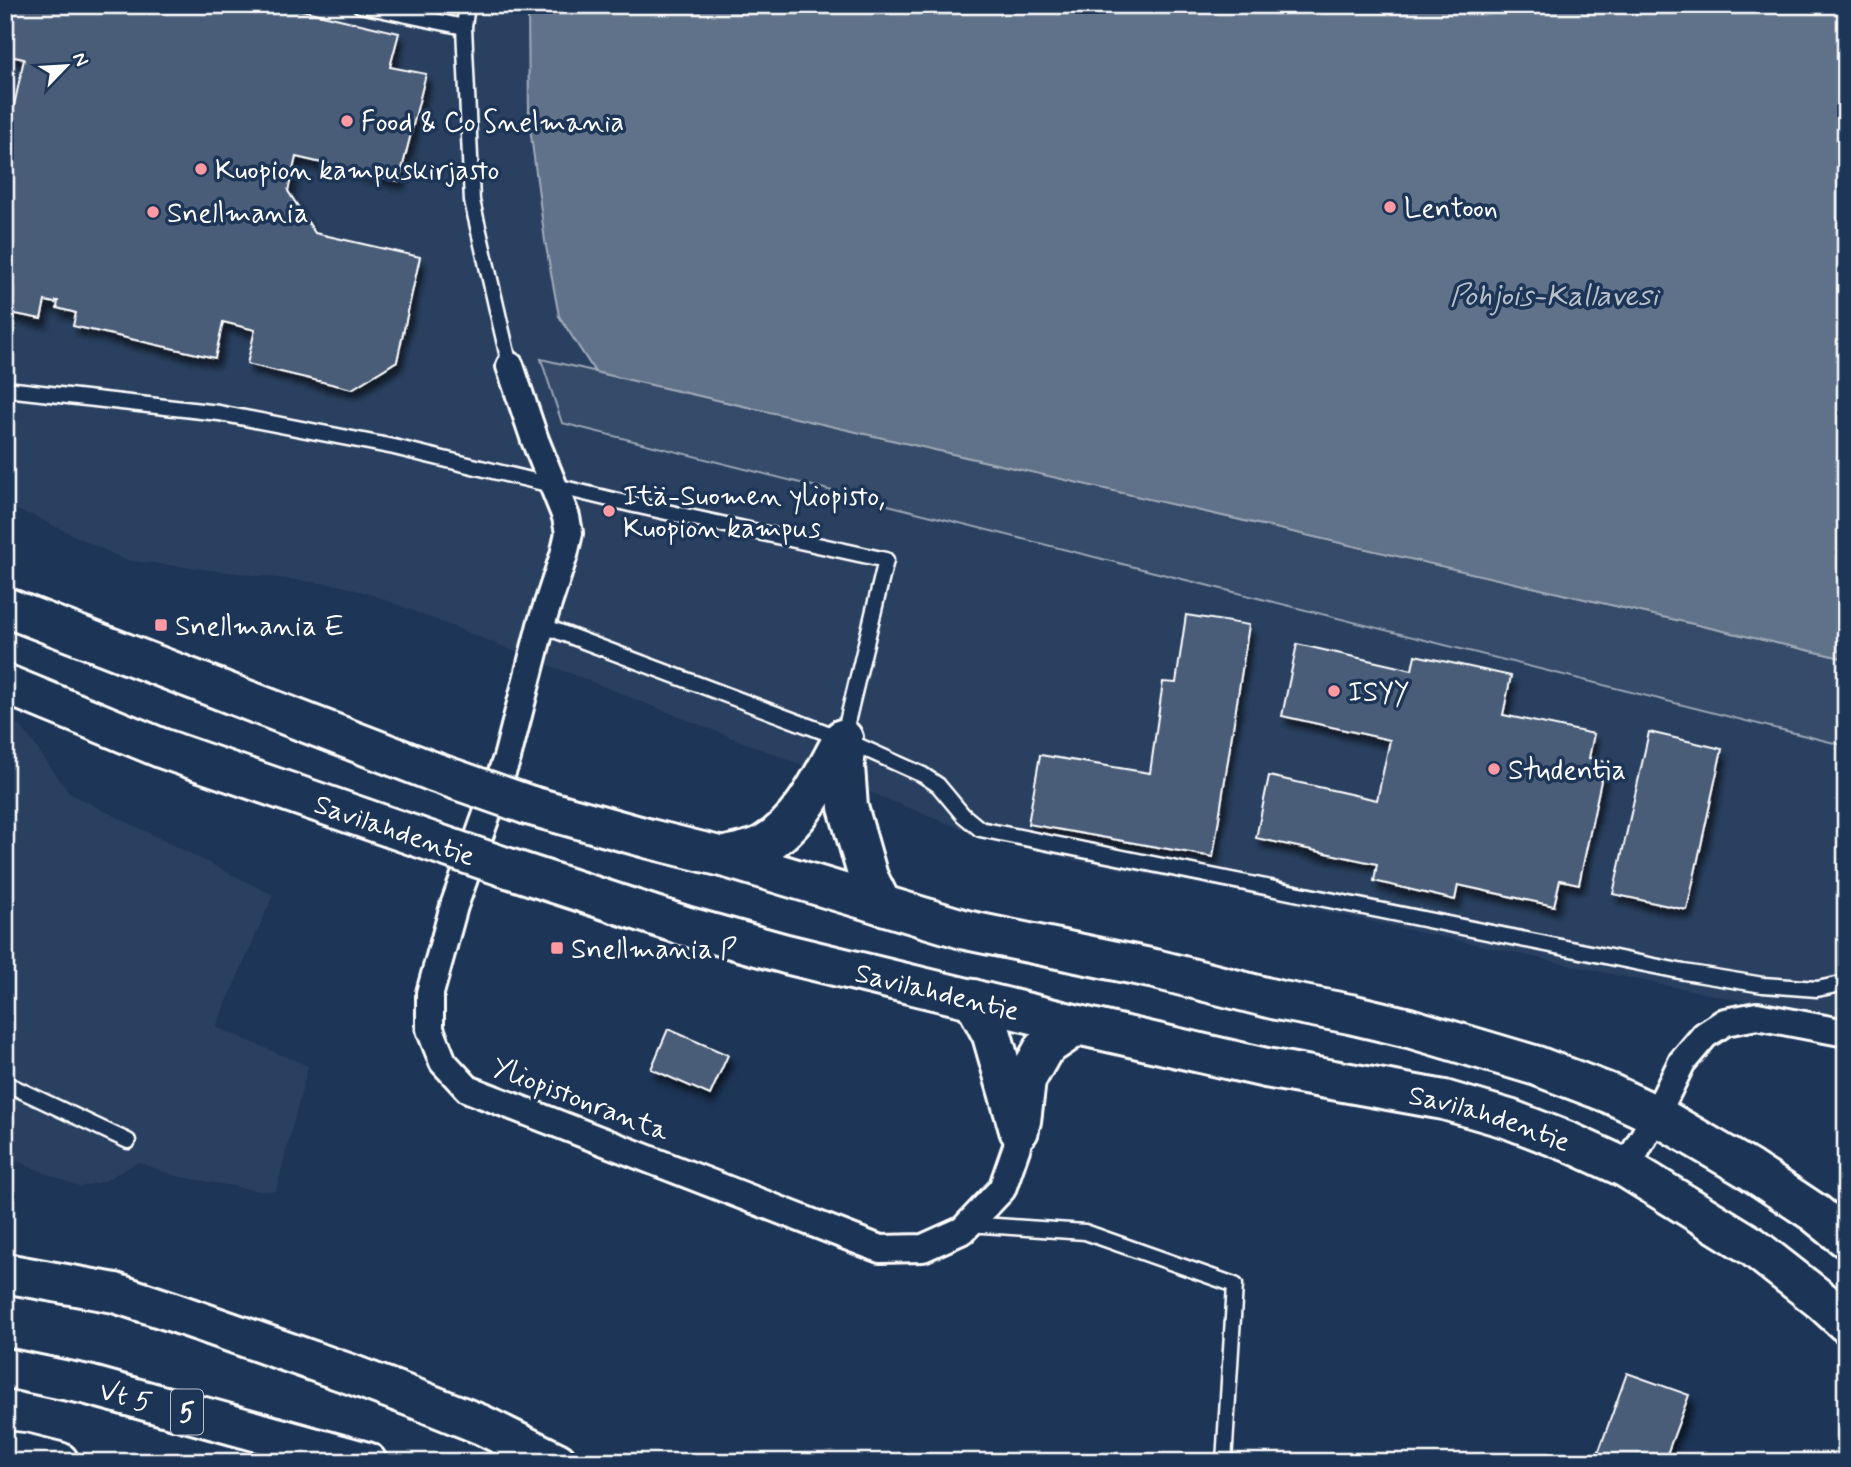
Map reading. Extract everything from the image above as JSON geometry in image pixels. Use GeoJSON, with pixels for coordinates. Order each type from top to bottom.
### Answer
{"type":"FeatureCollection","features":[{"type":"Feature","properties":{"kind":"main road"},"geometry":{"type":"LineString","coordinates":[[5,607],[434,772],[528,805],[723,857],[966,930],[1154,968],[1277,1000],[1409,1028],[1537,1066],[1611,1094],[1656,1115],[1750,1170],[1815,1213],[1846,1238]]}},
{"type":"Feature","properties":{"kind":"main road","name":"Savilahdentie"},"geometry":{"type":"LineString","coordinates":[[5,684],[161,748],[685,926],[786,954],[1078,1025],[1266,1068],[1444,1100],[1509,1119],[1572,1143],[1626,1168],[1752,1245],[1846,1323]]}},
{"type":"Feature","properties":{"kind":"main road"},"geometry":{"type":"LineString","coordinates":[[723,857],[764,845],[785,828],[807,804],[843,739]]}},
{"type":"Feature","properties":{"kind":"main road"},"geometry":{"type":"LineString","coordinates":[[843,739],[848,807],[868,877],[881,905]]}},
{"type":"Feature","properties":{"kind":"main road"},"geometry":{"type":"LineString","coordinates":[[973,999],[992,1035],[1019,1130]]}},
{"type":"Feature","properties":{"kind":"main road"},"geometry":{"type":"LineString","coordinates":[[1019,1130],[1026,1080],[1044,1048],[1078,1025]]}},
{"type":"Feature","properties":{"kind":"main road"},"geometry":{"type":"LineString","coordinates":[[5,1273],[115,1293],[170,1311],[353,1374],[448,1411],[557,1462]]}},
{"type":"Feature","properties":{"kind":"main road","name":"Vt 5"},"geometry":{"type":"LineString","coordinates":[[5,1368],[88,1385],[367,1462]]}},
{"type":"Feature","properties":{"kind":"main road"},"geometry":{"type":"LineString","coordinates":[[5,1451],[59,1462]]}},
{"type":"Feature","properties":{"kind":"street","name":"Yliopistonranta"},"geometry":{"type":"LineString","coordinates":[[510,366],[535,440],[566,517],[569,533],[541,625],[508,758],[454,906],[430,993],[430,1029],[443,1062],[468,1089],[880,1249],[923,1248],[962,1230],[1002,1189],[1017,1146],[1019,1130]]}},
{"type":"Feature","properties":{"kind":"street"},"geometry":{"type":"LineString","coordinates":[[1626,1168],[1682,1062],[1705,1035],[1725,1022],[1757,1016],[1846,1033]]}},
{"type":"Feature","properties":{"kind":"lane"},"geometry":{"type":"LineString","coordinates":[[360,5],[464,27]]}},
{"type":"Feature","properties":{"kind":"lane"},"geometry":{"type":"LineString","coordinates":[[467,5],[464,27],[472,201],[510,366]]}},
{"type":"Feature","properties":{"kind":"lane"},"geometry":{"type":"LineString","coordinates":[[15,390],[219,414],[394,447],[886,560],[843,739]]}},
{"type":"Feature","properties":{"kind":"lane"},"geometry":{"type":"LineString","coordinates":[[541,625],[843,739],[923,775],[938,785],[963,815],[980,829],[1684,972],[1763,985],[1817,989],[1846,983]]}},
{"type":"Feature","properties":{"kind":"lane"},"geometry":{"type":"LineString","coordinates":[[5,1083],[128,1141]]}},
{"type":"Feature","properties":{"kind":"lane"},"geometry":{"type":"LineString","coordinates":[[968,1224],[1085,1233],[1235,1285],[1224,1462]]}},
{"type":"Feature","properties":{"kind":"shaded area","name":"Itä-Suomen yliopisto, Kuopion kampus"},"geometry":{"type":"Polygon","coordinates":[[[5,5],[528,5],[529,120],[545,241],[559,316],[595,372],[1846,659],[1846,1022],[1073,860],[980,836],[373,595],[339,585],[125,560],[34,516],[5,506],[5,5]]]}},
{"type":"Feature","properties":{"kind":"shaded area"},"geometry":{"type":"Polygon","coordinates":[[[541,359],[1846,659],[1846,746],[562,423],[541,359]]]}},
{"type":"Feature","properties":{"kind":"shaded area"},"geometry":{"type":"Polygon","coordinates":[[[5,719],[21,726],[69,793],[273,895],[216,1027],[308,1066],[276,1191],[260,1191],[176,1176],[138,1162],[104,1181],[80,1187],[16,1161],[5,1160],[5,719]]]}},
{"type":"Feature","properties":{"kind":"water","name":"Pohjois-Kallavesi"},"geometry":{"type":"Polygon","coordinates":[[[528,5],[1846,5],[1846,659],[595,372],[559,316],[545,241],[529,120],[528,5]]]}},
{"type":"Feature","properties":{"kind":"building","name":"Snellmania"},"geometry":{"type":"Polygon","coordinates":[[[5,5],[280,5],[399,33],[390,67],[426,74],[399,181],[296,157],[288,191],[315,233],[420,257],[397,361],[352,389],[247,364],[255,330],[223,322],[215,358],[73,326],[76,313],[57,308],[58,301],[45,301],[41,319],[5,312],[5,148],[24,59],[5,55],[5,5]]]}},
{"type":"Feature","properties":{"kind":"building"},"geometry":{"type":"Polygon","coordinates":[[[1186,615],[1249,625],[1213,857],[1028,824],[1040,755],[1150,773],[1163,682],[1176,683],[1186,615]]]}},
{"type":"Feature","properties":{"kind":"building","name":"Studentia"},"geometry":{"type":"Polygon","coordinates":[[[1297,644],[1412,670],[1415,655],[1511,676],[1503,715],[1594,734],[1589,758],[1605,762],[1579,884],[1560,880],[1554,906],[1458,885],[1455,900],[1374,881],[1377,864],[1256,838],[1269,776],[1377,800],[1390,740],[1282,716],[1297,644]]]}},
{"type":"Feature","properties":{"kind":"building"},"geometry":{"type":"Polygon","coordinates":[[[1649,732],[1722,749],[1687,910],[1613,894],[1649,732]]]}},
{"type":"Feature","properties":{"kind":"building"},"geometry":{"type":"Polygon","coordinates":[[[668,1029],[728,1055],[710,1095],[651,1069],[668,1029]]]}},
{"type":"Feature","properties":{"kind":"building"},"geometry":{"type":"Polygon","coordinates":[[[1627,1373],[1689,1395],[1664,1462],[1595,1462],[1627,1373]]]}},
{"type":"Feature","properties":{"kind":"place","name":"Food & Co Snelmania"},"geometry":{"type":"Point","coordinates":[347,121]}},
{"type":"Feature","properties":{"kind":"place","name":"Kuopion kampuskirjasto"},"geometry":{"type":"Point","coordinates":[201,169]}},
{"type":"Feature","properties":{"kind":"place","name":"Lentoon"},"geometry":{"type":"Point","coordinates":[1390,207]}},
{"type":"Feature","properties":{"kind":"place","name":"Snellmania"},"geometry":{"type":"Point","coordinates":[153,212]}},
{"type":"Feature","properties":{"kind":"place","name":"Itä-Suomen yliopisto, Kuopion kampus"},"geometry":{"type":"Point","coordinates":[609,511]}},
{"type":"Feature","properties":{"kind":"place","name":"Snellmania E"},"geometry":{"type":"Point","coordinates":[161,625]}},
{"type":"Feature","properties":{"kind":"place","name":"ISYY"},"geometry":{"type":"Point","coordinates":[1334,691]}},
{"type":"Feature","properties":{"kind":"place","name":"Studentia"},"geometry":{"type":"Point","coordinates":[1494,769]}},
{"type":"Feature","properties":{"kind":"place","name":"Snellmania P"},"geometry":{"type":"Point","coordinates":[557,948]}}]}
